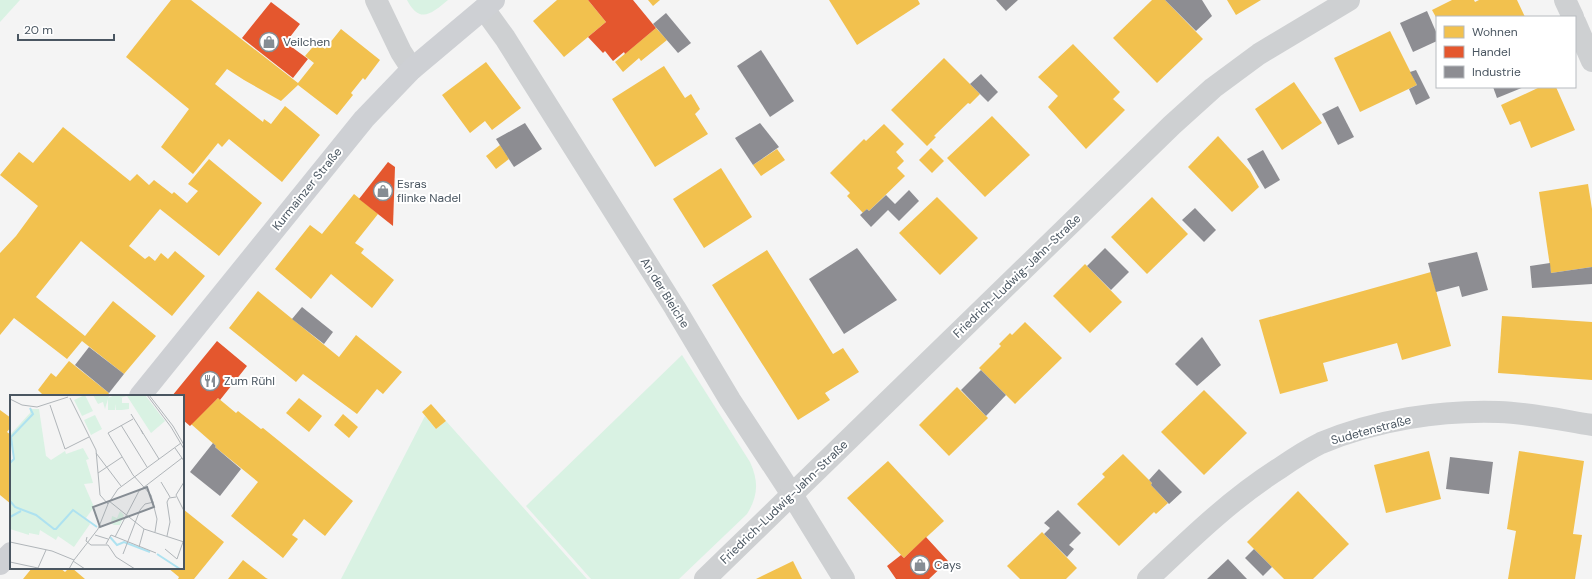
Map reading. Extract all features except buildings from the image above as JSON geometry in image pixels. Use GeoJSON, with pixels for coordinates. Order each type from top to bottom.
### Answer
{"type":"FeatureCollection","features":[{"type":"Feature","properties":{"kind":"main road","name":"Kurmainzer Straße"},"geometry":{"type":"LineString","coordinates":[[141,395],[364,119],[412,69],[489,4]]}},
{"type":"Feature","properties":{"kind":"main road"},"geometry":{"type":"LineString","coordinates":[[0,564],[10,554]]}},
{"type":"Feature","properties":{"kind":"street"},"geometry":{"type":"LineString","coordinates":[[376,0],[401,52],[412,69]]}},
{"type":"Feature","properties":{"kind":"street","name":"Friedrich-Ludwig-Jahn-Straße"},"geometry":{"type":"LineString","coordinates":[[705,579],[791,493],[1172,125],[1213,88],[1259,54],[1350,0]]}},
{"type":"Feature","properties":{"kind":"street"},"geometry":{"type":"LineString","coordinates":[[1566,0],[1573,16]]}},
{"type":"Feature","properties":{"kind":"street","name":"An der Bleiche"},"geometry":{"type":"LineString","coordinates":[[489,4],[505,38],[675,308],[730,400],[791,493],[844,579]]}},
{"type":"Feature","properties":{"kind":"street"},"geometry":{"type":"LineString","coordinates":[[1576,24],[1592,61]]}},
{"type":"Feature","properties":{"kind":"street","name":"Sudetenstraße"},"geometry":{"type":"LineString","coordinates":[[1148,579],[1207,523],[1255,484],[1321,444],[1356,431],[1390,422],[1467,412],[1500,412],[1533,415],[1592,425]]}},
{"type":"Feature","properties":{"kind":"green space"},"geometry":{"type":"Polygon","coordinates":[[[0,0],[20,0],[0,22],[0,0]]]}},
{"type":"Feature","properties":{"kind":"green space"},"geometry":{"type":"Polygon","coordinates":[[[407,0],[448,0],[437,9],[426,14],[421,14],[412,8],[407,0]]]}},
{"type":"Feature","properties":{"kind":"green space"},"geometry":{"type":"Polygon","coordinates":[[[682,355],[750,462],[756,482],[755,495],[751,507],[747,514],[679,579],[591,579],[526,506],[682,355]]]}},
{"type":"Feature","properties":{"kind":"green space"},"geometry":{"type":"Polygon","coordinates":[[[425,416],[436,429],[446,421],[587,579],[341,579],[425,416]]]}},
{"type":"Feature","properties":{"kind":"place","name":"Veilchen"},"geometry":{"type":"Point","coordinates":[269,42]}},
{"type":"Feature","properties":{"kind":"place","name":"Esras flinke Nadel"},"geometry":{"type":"Point","coordinates":[383,191]}},
{"type":"Feature","properties":{"kind":"place","name":"Zum Rühl"},"geometry":{"type":"Point","coordinates":[210,381]}},
{"type":"Feature","properties":{"kind":"place","name":"Cays"},"geometry":{"type":"Point","coordinates":[920,565]}}]}
